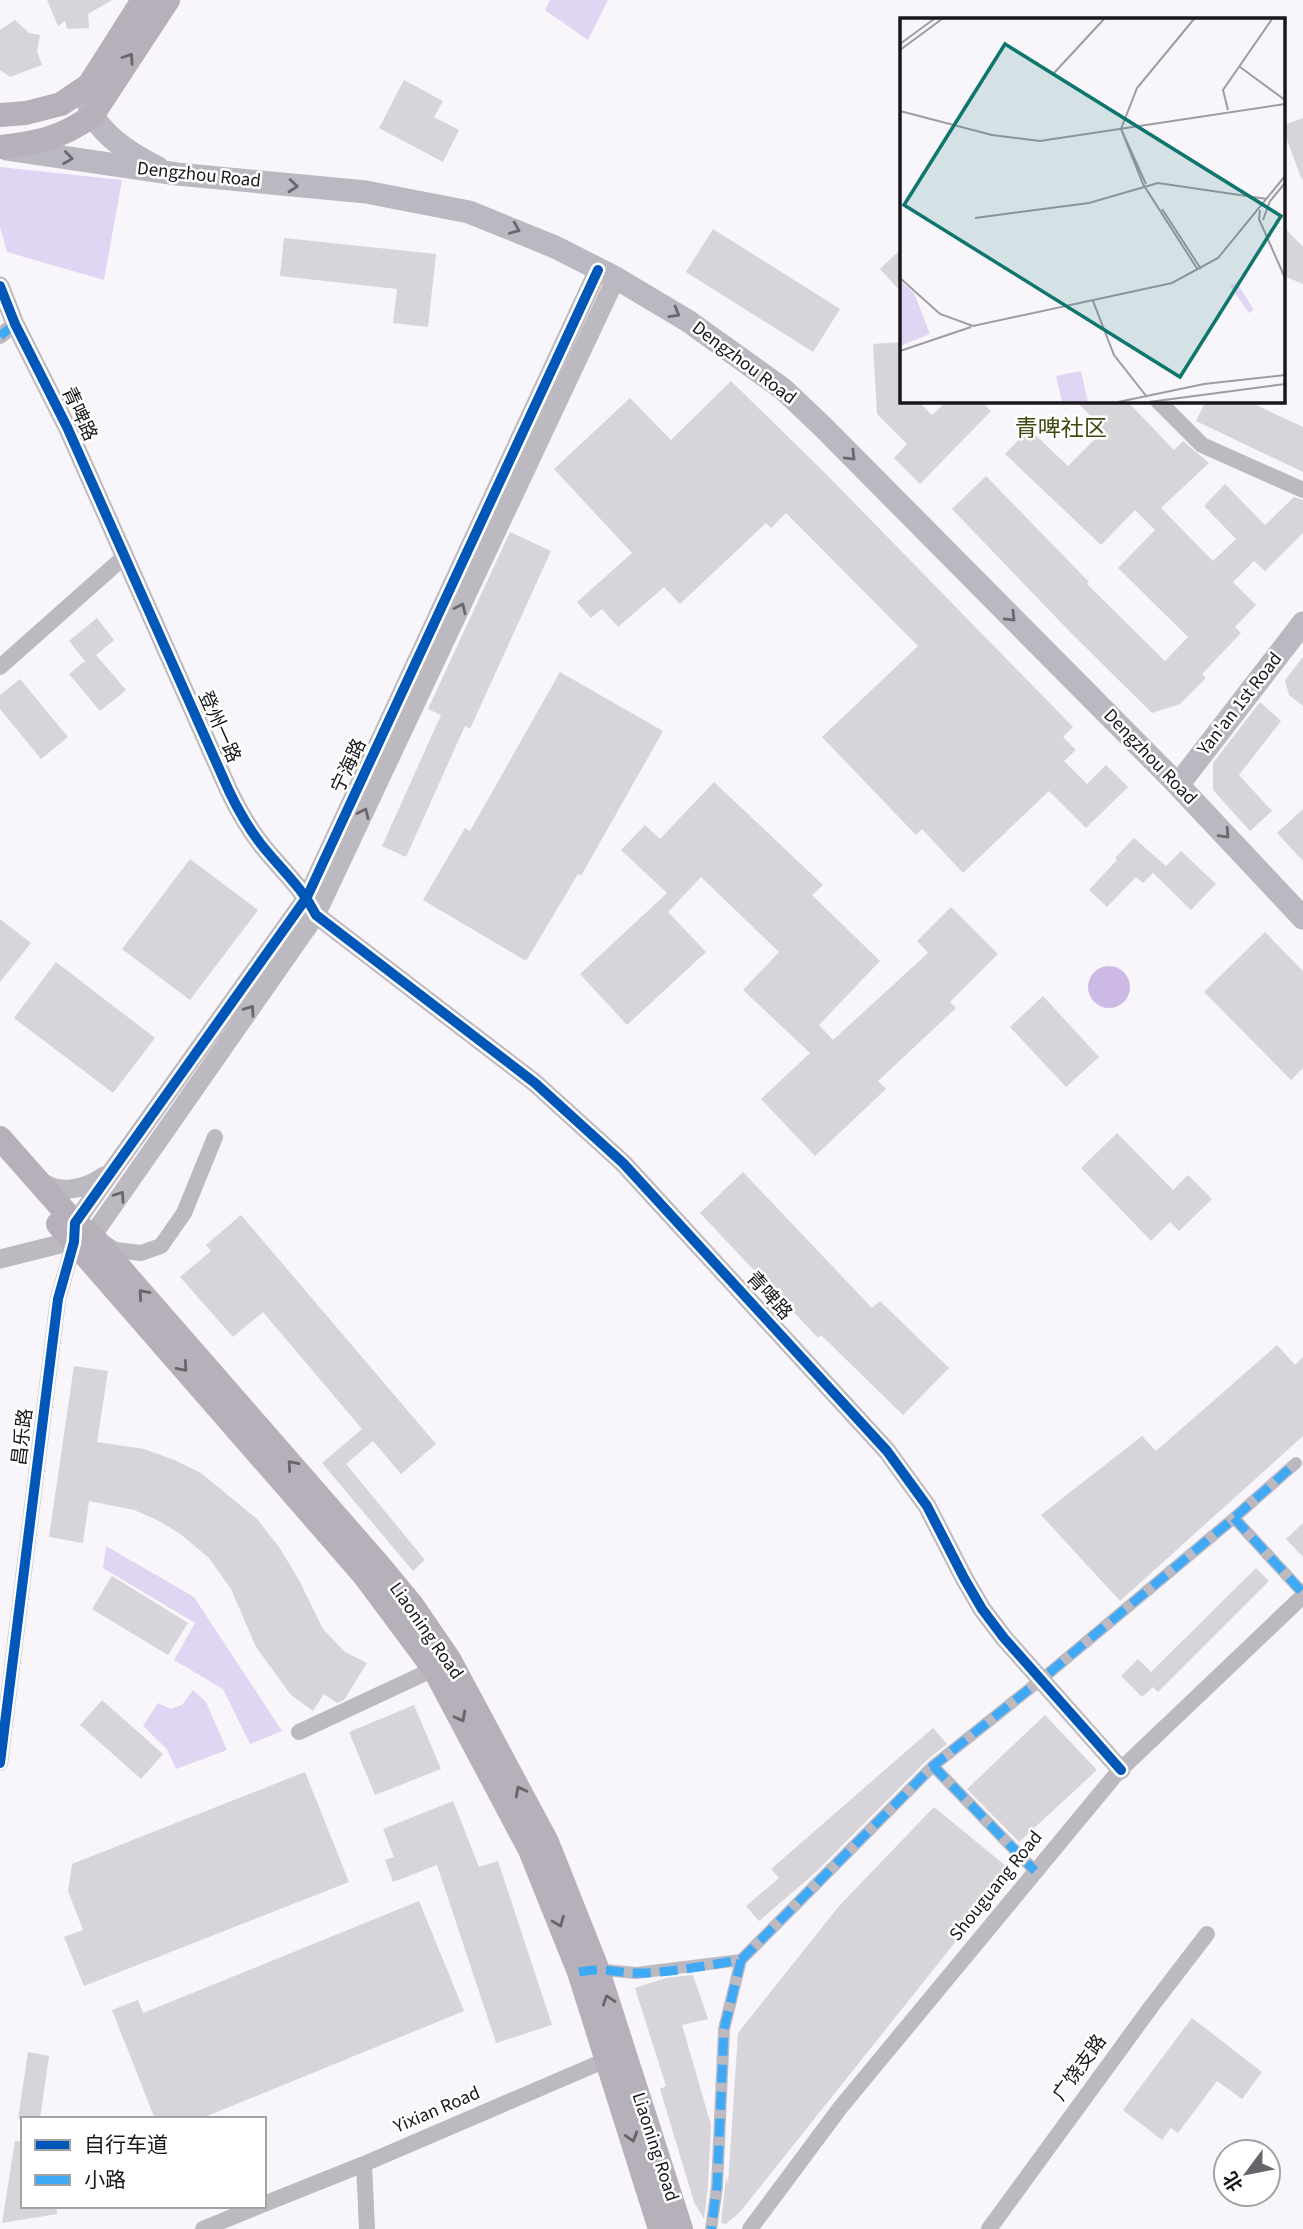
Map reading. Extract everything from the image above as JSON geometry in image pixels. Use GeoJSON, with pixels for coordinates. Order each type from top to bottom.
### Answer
{"type":"FeatureCollection","features":[{"type":"Feature","properties":{"kind":"main road"},"geometry":{"type":"LineString","coordinates":[[0,115],[26,113],[61,104],[89,85],[143,0]]}},
{"type":"Feature","properties":{"kind":"main road"},"geometry":{"type":"LineString","coordinates":[[0,148],[51,139],[74,129],[92,116],[168,0]]}},
{"type":"Feature","properties":{"kind":"main road"},"geometry":{"type":"LineString","coordinates":[[89,85],[87,101],[92,116],[103,129],[154,166],[177,174]]}},
{"type":"Feature","properties":{"kind":"main road","name":"Dengzhou Road"},"geometry":{"type":"LineString","coordinates":[[0,148],[177,174],[366,192],[469,212],[524,233],[607,274],[688,321],[783,389],[1178,785],[1303,918]]}},
{"type":"Feature","properties":{"kind":"main road","name":"Yan'an 1st Road"},"geometry":{"type":"LineString","coordinates":[[1178,785],[1303,623]]}},
{"type":"Feature","properties":{"kind":"main road","name":"Liaoning Road"},"geometry":{"type":"LineString","coordinates":[[0,1138],[365,1575],[434,1669],[530,1850],[588,1970]]}},
{"type":"Feature","properties":{"kind":"main road","name":"Liaoning Road"},"geometry":{"type":"LineString","coordinates":[[0,1157],[80,1234],[378,1564],[412,1605],[449,1659],[547,1842],[616,2055],[681,2229]]}},
{"type":"Feature","properties":{"kind":"main road","name":"Liaoning Road"},"geometry":{"type":"LineString","coordinates":[[616,2055],[660,2229]]}},
{"type":"Feature","properties":{"kind":"street","name":"宁海路"},"geometry":{"type":"LineString","coordinates":[[80,1234],[111,1171],[307,897],[607,274]]}},
{"type":"Feature","properties":{"kind":"street","name":"宁海路"},"geometry":{"type":"LineString","coordinates":[[80,1234],[316,915],[607,274]]}},
{"type":"Feature","properties":{"kind":"street","name":"青啤路"},"geometry":{"type":"LineString","coordinates":[[0,286],[8,330],[67,427],[124,557]]}},
{"type":"Feature","properties":{"kind":"street"},"geometry":{"type":"LineString","coordinates":[[1159,402],[1202,445],[1303,490]]}},
{"type":"Feature","properties":{"kind":"street","name":"登州一路"},"geometry":{"type":"LineString","coordinates":[[124,557],[240,813],[270,855],[307,897],[316,915]]}},
{"type":"Feature","properties":{"kind":"street"},"geometry":{"type":"LineString","coordinates":[[0,667],[124,557]]}},
{"type":"Feature","properties":{"kind":"street","name":"青啤路"},"geometry":{"type":"LineString","coordinates":[[316,915],[535,1083],[624,1163],[887,1451],[927,1506],[964,1578],[989,1619],[1121,1770]]}},
{"type":"Feature","properties":{"kind":"street"},"geometry":{"type":"LineString","coordinates":[[0,1259],[80,1234],[115,1250],[141,1253],[161,1245],[184,1213],[215,1137]]}},
{"type":"Feature","properties":{"kind":"street"},"geometry":{"type":"LineString","coordinates":[[33,1176],[47,1186],[77,1189],[92,1185],[111,1171]]}},
{"type":"Feature","properties":{"kind":"street","name":"昌乐路"},"geometry":{"type":"LineString","coordinates":[[0,1763],[58,1299],[80,1234]]}},
{"type":"Feature","properties":{"kind":"street"},"geometry":{"type":"LineString","coordinates":[[1049,1673],[1296,1463]]}},
{"type":"Feature","properties":{"kind":"street"},"geometry":{"type":"LineString","coordinates":[[1234,1518],[1303,1594]]}},
{"type":"Feature","properties":{"kind":"street","name":"Shouguang Road"},"geometry":{"type":"LineString","coordinates":[[750,2229],[840,2108],[1121,1770],[1303,1594]]}},
{"type":"Feature","properties":{"kind":"street"},"geometry":{"type":"LineString","coordinates":[[299,1732],[434,1669]]}},
{"type":"Feature","properties":{"kind":"street"},"geometry":{"type":"LineString","coordinates":[[711,2229],[717,2187],[724,2029],[741,1960],[933,1766],[1033,1686]]}},
{"type":"Feature","properties":{"kind":"street"},"geometry":{"type":"LineString","coordinates":[[933,1766],[1035,1871]]}},
{"type":"Feature","properties":{"kind":"street","name":"广饶支路"},"geometry":{"type":"LineString","coordinates":[[989,2229],[1207,1934]]}},
{"type":"Feature","properties":{"kind":"street"},"geometry":{"type":"LineString","coordinates":[[588,1970],[636,1973],[741,1960]]}},
{"type":"Feature","properties":{"kind":"street","name":"Yixian Road"},"geometry":{"type":"LineString","coordinates":[[266,2203],[364,2164],[616,2055]]}},
{"type":"Feature","properties":{"kind":"street"},"geometry":{"type":"LineString","coordinates":[[364,2164],[367,2229]]}},
{"type":"Feature","properties":{"kind":"street"},"geometry":{"type":"LineString","coordinates":[[203,2229],[254,2208]]}},
{"type":"Feature","properties":{"kind":"shaded area"},"geometry":{"type":"Polygon","coordinates":[[[550,0],[608,0],[588,40],[545,10],[550,0]]]}},
{"type":"Feature","properties":{"kind":"shaded area"},"geometry":{"type":"Polygon","coordinates":[[[0,167],[122,180],[104,280],[7,252],[0,227],[0,167]]]}},
{"type":"Feature","properties":{"kind":"shaded area"},"geometry":{"type":"Polygon","coordinates":[[[1109,966],[1124,972],[1130,987],[1124,1002],[1109,1008],[1094,1002],[1088,987],[1094,972],[1109,966]]]}},
{"type":"Feature","properties":{"kind":"shaded area"},"geometry":{"type":"Polygon","coordinates":[[[106,1546],[194,1597],[282,1731],[250,1744],[223,1689],[174,1660],[195,1623],[103,1568],[106,1546]]]}},
{"type":"Feature","properties":{"kind":"shaded area"},"geometry":{"type":"Polygon","coordinates":[[[193,1690],[206,1702],[227,1750],[176,1769],[167,1749],[143,1726],[158,1703],[171,1709],[182,1705],[193,1690]]]}},
{"type":"Feature","properties":{"kind":"building"},"geometry":{"type":"Polygon","coordinates":[[[47,0],[112,0],[88,14],[89,28],[67,29],[65,21],[58,26],[47,0]]]}},
{"type":"Feature","properties":{"kind":"building"},"geometry":{"type":"Polygon","coordinates":[[[15,20],[29,33],[40,35],[37,51],[42,65],[10,77],[0,70],[0,30],[15,20]]]}},
{"type":"Feature","properties":{"kind":"building"},"geometry":{"type":"Polygon","coordinates":[[[404,80],[443,101],[434,117],[459,130],[443,162],[379,128],[404,80]]]}},
{"type":"Feature","properties":{"kind":"building"},"geometry":{"type":"Polygon","coordinates":[[[1303,118],[1302,180],[1286,137],[1286,124],[1303,118]]]}},
{"type":"Feature","properties":{"kind":"building"},"geometry":{"type":"Polygon","coordinates":[[[713,229],[840,309],[813,352],[686,272],[713,229]]]}},
{"type":"Feature","properties":{"kind":"building"},"geometry":{"type":"Polygon","coordinates":[[[1286,229],[1303,247],[1303,284],[1286,277],[1286,229]]]}},
{"type":"Feature","properties":{"kind":"building"},"geometry":{"type":"Polygon","coordinates":[[[284,238],[436,254],[428,327],[393,323],[397,289],[280,276],[284,238]]]}},
{"type":"Feature","properties":{"kind":"building"},"geometry":{"type":"Polygon","coordinates":[[[900,250],[900,291],[880,269],[900,250]]]}},
{"type":"Feature","properties":{"kind":"building"},"geometry":{"type":"Polygon","coordinates":[[[900,342],[900,402],[919,402],[932,415],[946,402],[981,402],[991,411],[920,484],[894,458],[907,444],[877,414],[873,344],[900,342]]]}},
{"type":"Feature","properties":{"kind":"building"},"geometry":{"type":"Polygon","coordinates":[[[731,381],[826,474],[1073,727],[1063,737],[1076,750],[1064,761],[1087,784],[1106,765],[1128,787],[1086,828],[1049,791],[963,873],[922,829],[916,835],[822,737],[918,646],[786,513],[771,528],[766,523],[680,604],[664,587],[618,627],[602,609],[591,618],[577,602],[632,553],[554,469],[630,398],[671,440],[731,381]]]}},
{"type":"Feature","properties":{"kind":"building"},"geometry":{"type":"Polygon","coordinates":[[[1077,402],[1128,402],[1174,450],[1183,441],[1209,463],[1161,508],[1213,561],[1236,539],[1204,506],[1225,484],[1265,525],[1294,497],[1303,500],[1303,533],[1265,571],[1254,561],[1233,582],[1256,605],[1235,627],[1241,633],[1202,674],[1206,678],[1180,704],[1152,713],[952,509],[986,476],[1089,582],[1087,584],[1165,661],[1188,637],[1118,568],[1155,530],[1135,510],[1101,545],[1005,454],[1029,429],[1068,466],[1104,430],[1077,402]]]}},
{"type":"Feature","properties":{"kind":"building"},"geometry":{"type":"Polygon","coordinates":[[[1206,402],[1249,402],[1303,427],[1303,472],[1196,421],[1206,402]]]}},
{"type":"Feature","properties":{"kind":"building"},"geometry":{"type":"Polygon","coordinates":[[[510,532],[551,551],[470,729],[465,726],[406,857],[382,846],[441,715],[428,709],[510,532]]]}},
{"type":"Feature","properties":{"kind":"building"},"geometry":{"type":"Polygon","coordinates":[[[97,618],[114,640],[96,655],[126,690],[100,711],[69,674],[85,661],[69,641],[97,618]]]}},
{"type":"Feature","properties":{"kind":"building"},"geometry":{"type":"Polygon","coordinates":[[[1303,657],[1303,706],[1289,695],[1285,680],[1303,657]]]}},
{"type":"Feature","properties":{"kind":"building"},"geometry":{"type":"Polygon","coordinates":[[[560,672],[663,731],[581,876],[578,874],[526,961],[423,900],[465,828],[470,831],[560,672]]]}},
{"type":"Feature","properties":{"kind":"building"},"geometry":{"type":"Polygon","coordinates":[[[20,679],[68,737],[41,759],[0,709],[0,695],[20,679]]]}},
{"type":"Feature","properties":{"kind":"building"},"geometry":{"type":"Polygon","coordinates":[[[1260,702],[1281,721],[1239,775],[1272,811],[1250,831],[1213,790],[1213,763],[1260,702]]]}},
{"type":"Feature","properties":{"kind":"building"},"geometry":{"type":"Polygon","coordinates":[[[714,782],[823,885],[812,895],[880,961],[819,1025],[833,1040],[928,953],[917,941],[951,907],[998,954],[950,1002],[956,1008],[878,1081],[886,1089],[815,1156],[761,1099],[810,1053],[743,990],[779,952],[701,877],[668,912],[706,952],[627,1025],[580,974],[667,893],[621,850],[645,825],[660,839],[714,782]]]}},
{"type":"Feature","properties":{"kind":"building"},"geometry":{"type":"Polygon","coordinates":[[[1303,809],[1303,861],[1277,833],[1303,809]]]}},
{"type":"Feature","properties":{"kind":"building"},"geometry":{"type":"Polygon","coordinates":[[[1134,838],[1166,866],[1181,851],[1216,884],[1191,910],[1153,873],[1143,883],[1136,877],[1107,907],[1089,890],[1134,838]]]}},
{"type":"Feature","properties":{"kind":"building"},"geometry":{"type":"Polygon","coordinates":[[[190,859],[258,910],[190,1000],[122,949],[190,859]]]}},
{"type":"Feature","properties":{"kind":"building"},"geometry":{"type":"Polygon","coordinates":[[[0,919],[31,943],[0,982],[0,919]]]}},
{"type":"Feature","properties":{"kind":"building"},"geometry":{"type":"Polygon","coordinates":[[[1265,932],[1303,971],[1303,1068],[1291,1080],[1204,992],[1265,932]]]}},
{"type":"Feature","properties":{"kind":"building"},"geometry":{"type":"Polygon","coordinates":[[[56,962],[155,1038],[113,1093],[14,1018],[56,962]]]}},
{"type":"Feature","properties":{"kind":"building"},"geometry":{"type":"Polygon","coordinates":[[[1043,996],[1099,1057],[1066,1087],[1010,1027],[1043,996]]]}},
{"type":"Feature","properties":{"kind":"building"},"geometry":{"type":"Polygon","coordinates":[[[1117,1133],[1173,1190],[1188,1175],[1212,1199],[1179,1231],[1170,1222],[1151,1241],[1081,1168],[1117,1133]]]}},
{"type":"Feature","properties":{"kind":"building"},"geometry":{"type":"Polygon","coordinates":[[[743,1172],[872,1308],[880,1301],[949,1368],[903,1415],[821,1335],[818,1338],[700,1213],[743,1172]]]}},
{"type":"Feature","properties":{"kind":"building"},"geometry":{"type":"Polygon","coordinates":[[[241,1215],[436,1444],[401,1474],[373,1441],[346,1464],[425,1560],[413,1571],[322,1463],[362,1429],[263,1312],[233,1337],[180,1277],[211,1251],[206,1245],[241,1215]]]}},
{"type":"Feature","properties":{"kind":"building"},"geometry":{"type":"Polygon","coordinates":[[[1277,1345],[1295,1365],[1303,1357],[1303,1436],[1120,1601],[1041,1515],[1142,1436],[1156,1451],[1277,1345]]]}},
{"type":"Feature","properties":{"kind":"building"},"geometry":{"type":"Polygon","coordinates":[[[74,1366],[108,1371],[97,1442],[144,1449],[174,1460],[201,1473],[257,1519],[279,1547],[299,1580],[323,1629],[345,1652],[367,1663],[344,1700],[337,1703],[324,1694],[313,1711],[291,1695],[256,1647],[231,1589],[209,1558],[179,1533],[157,1520],[134,1510],[89,1501],[83,1543],[49,1537],[74,1366]]]}},
{"type":"Feature","properties":{"kind":"building"},"geometry":{"type":"Polygon","coordinates":[[[1303,1523],[1303,1557],[1286,1539],[1303,1523]]]}},
{"type":"Feature","properties":{"kind":"building"},"geometry":{"type":"Polygon","coordinates":[[[1256,1568],[1269,1581],[1158,1692],[1153,1687],[1142,1697],[1121,1676],[1138,1659],[1151,1672],[1256,1568]]]}},
{"type":"Feature","properties":{"kind":"building"},"geometry":{"type":"Polygon","coordinates":[[[112,1576],[188,1623],[168,1655],[92,1609],[112,1576]]]}},
{"type":"Feature","properties":{"kind":"building"},"geometry":{"type":"Polygon","coordinates":[[[102,1700],[163,1754],[141,1779],[80,1725],[102,1700]]]}},
{"type":"Feature","properties":{"kind":"building"},"geometry":{"type":"Polygon","coordinates":[[[414,1705],[441,1769],[375,1795],[349,1732],[414,1705]]]}},
{"type":"Feature","properties":{"kind":"building"},"geometry":{"type":"Polygon","coordinates":[[[1045,1715],[1097,1770],[1019,1842],[967,1789],[1045,1715]]]}},
{"type":"Feature","properties":{"kind":"building"},"geometry":{"type":"Polygon","coordinates":[[[933,1728],[947,1744],[927,1760],[816,1872],[759,1921],[746,1906],[779,1878],[771,1869],[933,1728]]]}},
{"type":"Feature","properties":{"kind":"building"},"geometry":{"type":"Polygon","coordinates":[[[305,1772],[349,1882],[84,1986],[64,1937],[83,1930],[68,1891],[72,1864],[305,1772]]]}},
{"type":"Feature","properties":{"kind":"building"},"geometry":{"type":"Polygon","coordinates":[[[453,1801],[479,1867],[498,1861],[552,2025],[496,2043],[437,1865],[393,1882],[385,1860],[394,1857],[383,1829],[453,1801]]]}},
{"type":"Feature","properties":{"kind":"building"},"geometry":{"type":"Polygon","coordinates":[[[934,1807],[1012,1871],[740,2212],[726,2224],[721,2223],[726,2177],[728,2184],[738,2033],[839,1906],[934,1807]]]}},
{"type":"Feature","properties":{"kind":"building"},"geometry":{"type":"Polygon","coordinates":[[[419,1901],[464,2011],[205,2117],[154,2117],[112,2010],[138,2000],[143,2013],[419,1901]]]}},
{"type":"Feature","properties":{"kind":"building"},"geometry":{"type":"Polygon","coordinates":[[[693,1975],[708,2019],[682,2025],[711,2125],[704,2219],[694,2202],[660,2089],[666,2086],[635,1988],[666,1978],[693,1975]]]}},
{"type":"Feature","properties":{"kind":"building"},"geometry":{"type":"Polygon","coordinates":[[[1192,2018],[1262,2072],[1242,2099],[1217,2081],[1178,2133],[1171,2128],[1162,2140],[1123,2110],[1192,2018]]]}},
{"type":"Feature","properties":{"kind":"building"},"geometry":{"type":"Polygon","coordinates":[[[28,2052],[49,2056],[40,2117],[18,2119],[28,2052]]]}},
{"type":"Feature","properties":{"kind":"building"},"geometry":{"type":"Polygon","coordinates":[[[15,2141],[21,2142],[21,2208],[56,2208],[57,2214],[2,2223],[15,2141]]]}},
{"type":"Feature","properties":{"kind":"marked path"},"geometry":{"type":"LineString","coordinates":[[0,336],[15,324]]}},
{"type":"Feature","properties":{"kind":"marked path"},"geometry":{"type":"LineString","coordinates":[[1049,1673],[1296,1463]]}},
{"type":"Feature","properties":{"kind":"marked path"},"geometry":{"type":"LineString","coordinates":[[1234,1518],[1303,1593]]}},
{"type":"Feature","properties":{"kind":"marked path"},"geometry":{"type":"LineString","coordinates":[[741,1960],[933,1766],[1033,1686]]}},
{"type":"Feature","properties":{"kind":"marked path"},"geometry":{"type":"LineString","coordinates":[[933,1766],[1035,1871]]}},
{"type":"Feature","properties":{"kind":"marked path"},"geometry":{"type":"LineString","coordinates":[[579,1972],[596,1970],[651,1973],[741,1960],[724,2029],[717,2187],[711,2229]]}},
{"type":"Feature","properties":{"kind":"cycle path"},"geometry":{"type":"LineString","coordinates":[[0,1763],[58,1299],[74,1242],[75,1223],[307,897],[598,270]]}},
{"type":"Feature","properties":{"kind":"cycle path"},"geometry":{"type":"LineString","coordinates":[[0,286],[15,324],[67,427],[229,791],[258,840],[301,891],[316,915],[535,1083],[623,1163],[887,1451],[927,1506],[982,1609],[1004,1638],[1121,1770]]}},
{"type":"Feature","properties":{"kind":"district","name":"青啤社区"},"geometry":{"type":"Point","coordinates":[1061,428]}}]}
